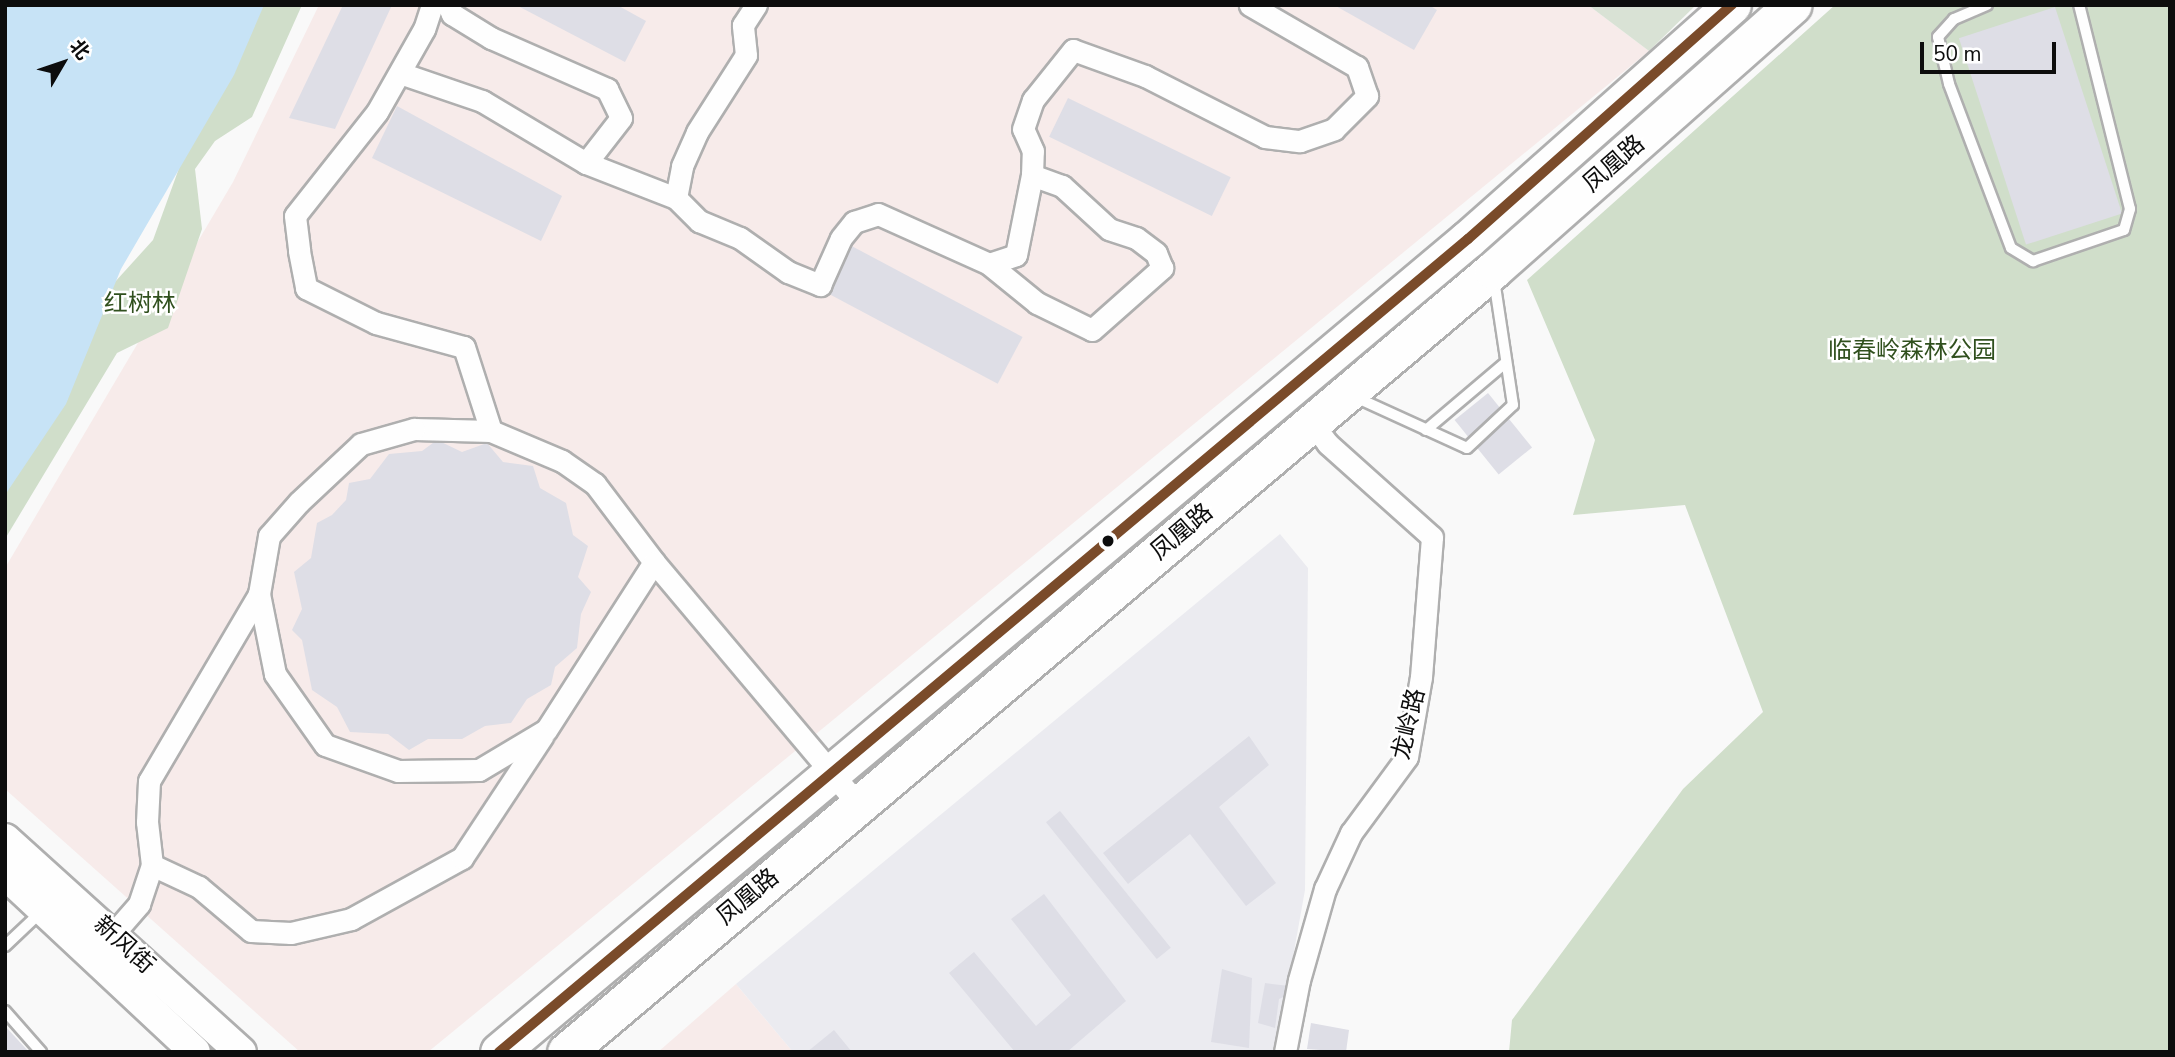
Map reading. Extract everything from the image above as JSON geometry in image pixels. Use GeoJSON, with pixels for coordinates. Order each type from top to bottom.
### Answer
{"type":"FeatureCollection","features":[{"type":"Feature","properties":{"kind":"highway","name":"凤凰路"},"geometry":{"type":"LineString","coordinates":[[499,1052],[828,771],[1468,239],[1732,5]]}},
{"type":"Feature","properties":{"kind":"highway","name":"凤凰路"},"geometry":{"type":"LineString","coordinates":[[566,1052],[1493,270],[1793,5]]}},
{"type":"Feature","properties":{"kind":"highway"},"geometry":{"type":"LineString","coordinates":[[1468,239],[1493,270]]}},
{"type":"Feature","properties":{"kind":"main road","name":"新风街"},"geometry":{"type":"LineString","coordinates":[[5,839],[241,1052]]}},
{"type":"Feature","properties":{"kind":"main road","name":"新风街"},"geometry":{"type":"LineString","coordinates":[[5,874],[195,1052]]}},
{"type":"Feature","properties":{"kind":"street"},"geometry":{"type":"LineString","coordinates":[[432,5],[400,73],[362,132],[295,216],[306,288],[376,323],[464,347],[491,431]]}},
{"type":"Feature","properties":{"kind":"street"},"geometry":{"type":"LineString","coordinates":[[448,5],[452,14],[491,38],[607,89],[621,118],[586,163]]}},
{"type":"Feature","properties":{"kind":"street"},"geometry":{"type":"LineString","coordinates":[[676,198],[682,166],[697,132],[746,55],[743,25],[756,5]]}},
{"type":"Feature","properties":{"kind":"street"},"geometry":{"type":"LineString","coordinates":[[989,264],[1016,255],[1032,175],[1032,151],[1023,129],[1032,100],[1073,50],[1145,76],[1265,137],[1300,141],[1334,129],[1367,96],[1357,67],[1250,5]]}},
{"type":"Feature","properties":{"kind":"street"},"geometry":{"type":"LineString","coordinates":[[400,73],[482,101],[586,163],[676,198],[699,221],[740,238],[788,272],[820,285],[841,238],[854,222],[878,214],[989,264],[1037,303],[1093,330],[1162,268],[1156,253],[1136,238],[1109,229],[1062,187],[1032,175]]}},
{"type":"Feature","properties":{"kind":"street","name":"龙岭路"},"geometry":{"type":"LineString","coordinates":[[1285,1052],[1299,980],[1325,889],[1351,833],[1407,757],[1420,677],[1432,537],[1328,444],[1312,423]]}},
{"type":"Feature","properties":{"kind":"street"},"geometry":{"type":"LineString","coordinates":[[113,934],[139,904],[152,865],[146,822],[149,781],[259,594],[269,536],[299,502],[361,444],[414,429],[491,431],[562,461],[595,484],[654,562],[858,804]]}},
{"type":"Feature","properties":{"kind":"street"},"geometry":{"type":"LineString","coordinates":[[152,865],[199,887],[251,931],[291,933],[351,919],[461,858],[654,562]]}},
{"type":"Feature","properties":{"kind":"street"},"geometry":{"type":"LineString","coordinates":[[259,594],[275,674],[325,745],[398,771],[479,770],[546,730]]}},
{"type":"Feature","properties":{"kind":"lane"},"geometry":{"type":"LineString","coordinates":[[1987,5],[1954,19],[1938,37],[1950,84],[2011,248],[2033,261],[2124,230],[2130,209],[2079,5]]}},
{"type":"Feature","properties":{"kind":"lane"},"geometry":{"type":"LineString","coordinates":[[1347,393],[1467,448],[1513,405],[1504,363],[1493,270]]}},
{"type":"Feature","properties":{"kind":"lane"},"geometry":{"type":"LineString","coordinates":[[1426,430],[1504,363]]}},
{"type":"Feature","properties":{"kind":"lane"},"geometry":{"type":"LineString","coordinates":[[5,946],[44,910]]}},
{"type":"Feature","properties":{"kind":"lane"},"geometry":{"type":"LineString","coordinates":[[5,1011],[41,1052]]}},
{"type":"Feature","properties":{"kind":"shaded area"},"geometry":{"type":"Polygon","coordinates":[[[319,5],[1588,5],[1649,51],[428,1052],[300,1052],[5,789],[5,568],[233,182],[319,5]]]}},
{"type":"Feature","properties":{"kind":"shaded area"},"geometry":{"type":"Polygon","coordinates":[[[1588,5],[1696,5],[1649,51],[1588,5]]]}},
{"type":"Feature","properties":{"kind":"shaded area"},"geometry":{"type":"Polygon","coordinates":[[[1280,534],[1308,568],[1305,890],[1276,1052],[793,1052],[736,984],[1280,534]]]}},
{"type":"Feature","properties":{"kind":"shaded area"},"geometry":{"type":"Polygon","coordinates":[[[736,984],[793,1052],[658,1052],[736,984]]]}},
{"type":"Feature","properties":{"kind":"green space","name":"红树林"},"geometry":{"type":"Polygon","coordinates":[[[253,5],[302,5],[252,117],[215,141],[195,169],[202,229],[168,328],[117,353],[5,539],[5,489],[95,304],[153,240],[199,113],[253,5]]]}},
{"type":"Feature","properties":{"kind":"green space","name":"临春岭森林公园"},"geometry":{"type":"Polygon","coordinates":[[[1835,5],[2170,5],[2170,1052],[1509,1052],[1512,1020],[1683,789],[1763,712],[1685,505],[1573,515],[1595,440],[1527,280],[1835,5]]]}},
{"type":"Feature","properties":{"kind":"water"},"geometry":{"type":"Polygon","coordinates":[[[5,5],[264,5],[234,75],[121,269],[66,404],[5,495],[5,5]]]}},
{"type":"Feature","properties":{"kind":"building"},"geometry":{"type":"Polygon","coordinates":[[[343,5],[392,5],[335,129],[289,118],[343,5]]]}},
{"type":"Feature","properties":{"kind":"building"},"geometry":{"type":"Polygon","coordinates":[[[516,5],[617,5],[646,21],[625,62],[516,5]]]}},
{"type":"Feature","properties":{"kind":"building"},"geometry":{"type":"Polygon","coordinates":[[[1334,5],[1429,5],[1437,10],[1414,50],[1334,5]]]}},
{"type":"Feature","properties":{"kind":"building"},"geometry":{"type":"Polygon","coordinates":[[[2055,7],[2122,213],[2026,245],[1959,38],[2055,7]]]}},
{"type":"Feature","properties":{"kind":"building"},"geometry":{"type":"Polygon","coordinates":[[[1068,98],[1231,177],[1212,216],[1049,137],[1068,98]]]}},
{"type":"Feature","properties":{"kind":"building"},"geometry":{"type":"Polygon","coordinates":[[[397,106],[562,196],[541,241],[372,158],[397,106]]]}},
{"type":"Feature","properties":{"kind":"building"},"geometry":{"type":"Polygon","coordinates":[[[846,243],[1023,337],[998,384],[821,290],[846,243]]]}},
{"type":"Feature","properties":{"kind":"building"},"geometry":{"type":"Polygon","coordinates":[[[1488,393],[1532,447],[1499,474],[1455,420],[1488,393]]]}},
{"type":"Feature","properties":{"kind":"building"},"geometry":{"type":"Polygon","coordinates":[[[437,440],[462,452],[487,443],[503,462],[533,466],[540,488],[566,503],[573,535],[588,546],[578,577],[591,592],[581,614],[577,648],[555,667],[551,685],[527,699],[511,723],[485,726],[462,739],[428,739],[409,750],[388,734],[350,732],[337,707],[312,690],[302,640],[292,630],[302,609],[294,572],[311,558],[317,523],[332,515],[346,500],[349,483],[370,479],[389,454],[422,451],[437,440]]]}},
{"type":"Feature","properties":{"kind":"building"},"geometry":{"type":"Polygon","coordinates":[[[1249,736],[1269,765],[1219,807],[1276,883],[1246,906],[1190,834],[1128,884],[1103,853],[1249,736]]]}},
{"type":"Feature","properties":{"kind":"building"},"geometry":{"type":"Polygon","coordinates":[[[1060,811],[1171,948],[1157,959],[1046,822],[1060,811]]]}},
{"type":"Feature","properties":{"kind":"building"},"geometry":{"type":"Polygon","coordinates":[[[1044,894],[1126,1001],[1067,1052],[1015,1052],[949,973],[974,952],[1036,1026],[1071,995],[1011,919],[1044,894]]]}},
{"type":"Feature","properties":{"kind":"building"},"geometry":{"type":"Polygon","coordinates":[[[1222,969],[1252,978],[1249,1048],[1211,1042],[1222,969]]]}},
{"type":"Feature","properties":{"kind":"building"},"geometry":{"type":"Polygon","coordinates":[[[1265,983],[1289,986],[1288,995],[1279,999],[1275,1028],[1258,1023],[1265,983]]]}},
{"type":"Feature","properties":{"kind":"building"},"geometry":{"type":"Polygon","coordinates":[[[1311,1023],[1349,1030],[1346,1052],[1307,1049],[1311,1023]]]}},
{"type":"Feature","properties":{"kind":"building"},"geometry":{"type":"Polygon","coordinates":[[[5,1026],[29,1052],[5,1052],[5,1026]]]}},
{"type":"Feature","properties":{"kind":"building"},"geometry":{"type":"Polygon","coordinates":[[[834,1030],[852,1052],[807,1052],[834,1030]]]}},
{"type":"Feature","properties":{"kind":"transit line"},"geometry":{"type":"LineString","coordinates":[[499,1052],[1468,239],[1732,5]]}}]}
